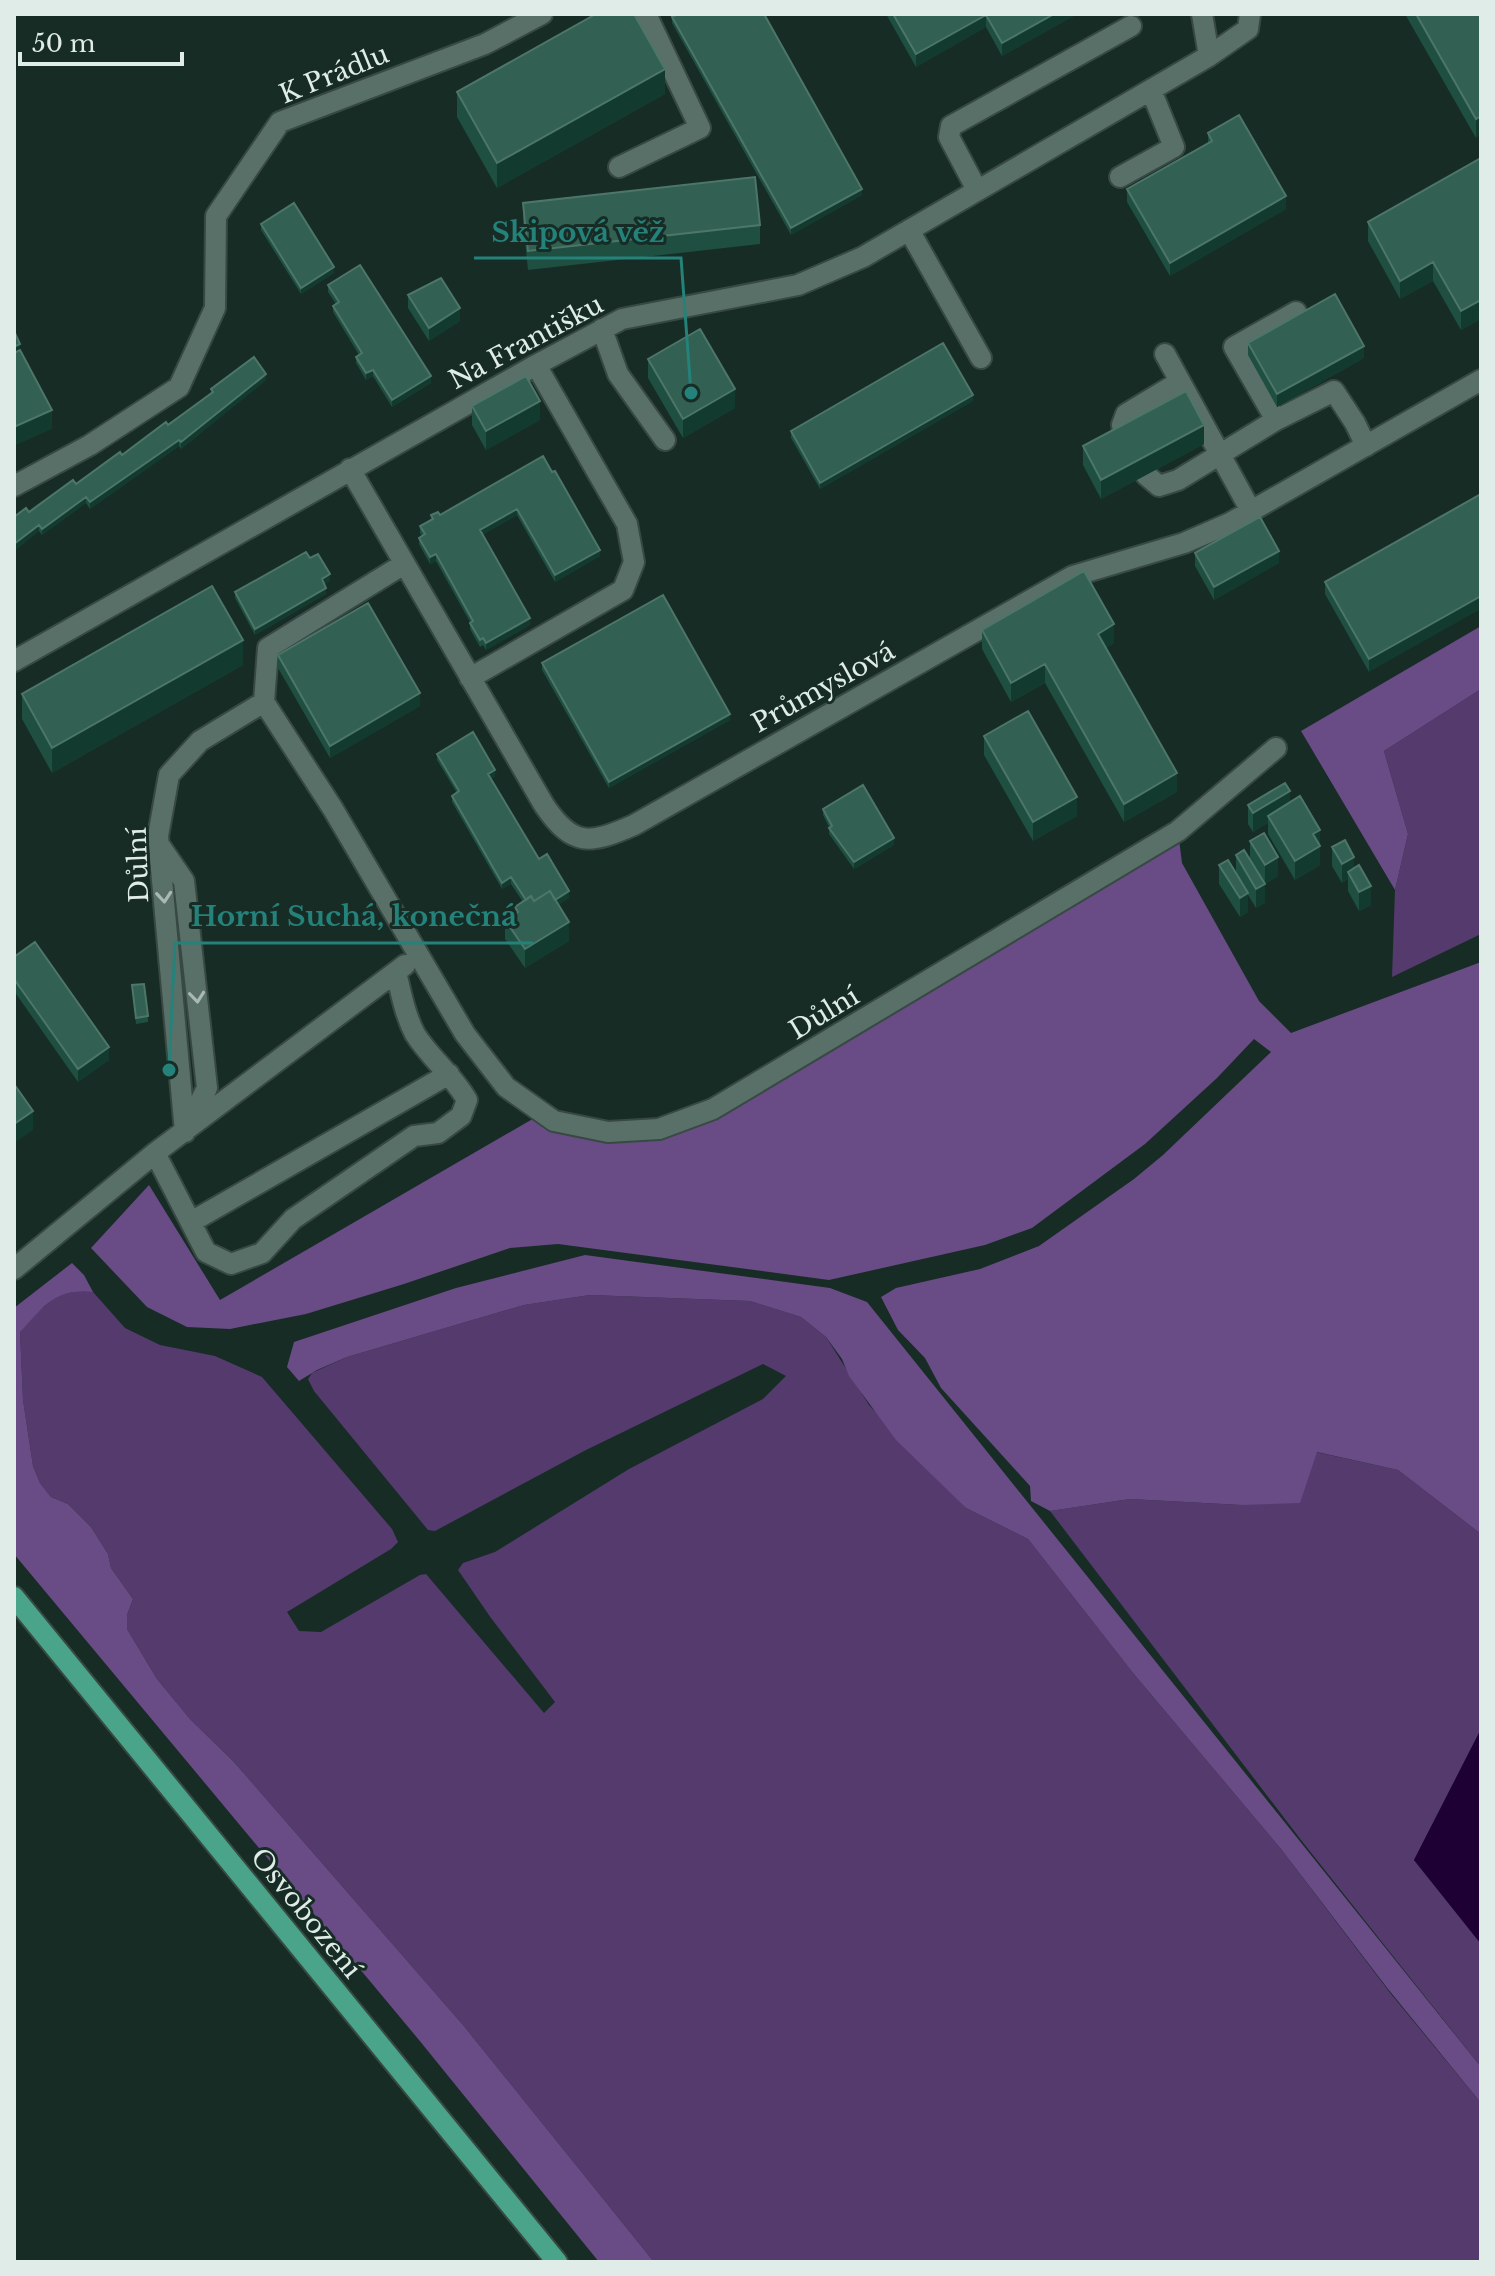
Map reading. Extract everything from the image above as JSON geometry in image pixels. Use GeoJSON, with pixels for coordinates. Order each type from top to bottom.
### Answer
{"type":"FeatureCollection","features":[{"type":"Feature","properties":{"kind":"main road","name":"Osvobození"},"geometry":{"type":"LineString","coordinates":[[14,1597],[557,2262]]}},
{"type":"Feature","properties":{"kind":"street","name":"K Prádlu"},"geometry":{"type":"LineString","coordinates":[[14,486],[90,445],[179,387],[215,308],[216,216],[280,122],[485,44],[542,14]]}},
{"type":"Feature","properties":{"kind":"street"},"geometry":{"type":"LineString","coordinates":[[619,167],[700,128],[646,14]]}},
{"type":"Feature","properties":{"kind":"street"},"geometry":{"type":"LineString","coordinates":[[1202,14],[1209,56]]}},
{"type":"Feature","properties":{"kind":"street","name":"Na Františku"},"geometry":{"type":"LineString","coordinates":[[14,661],[350,469],[622,319],[798,285],[863,257],[1209,56],[1248,29],[1250,14]]}},
{"type":"Feature","properties":{"kind":"street"},"geometry":{"type":"LineString","coordinates":[[977,190],[949,137],[951,126],[1131,26]]}},
{"type":"Feature","properties":{"kind":"street"},"geometry":{"type":"LineString","coordinates":[[1120,177],[1174,147],[1151,90]]}},
{"type":"Feature","properties":{"kind":"street"},"geometry":{"type":"LineString","coordinates":[[909,230],[981,358]]}},
{"type":"Feature","properties":{"kind":"street"},"geometry":{"type":"LineString","coordinates":[[1276,420],[1234,347],[1296,312]]}},
{"type":"Feature","properties":{"kind":"street"},"geometry":{"type":"LineString","coordinates":[[602,329],[618,374],[665,440]]}},
{"type":"Feature","properties":{"kind":"street"},"geometry":{"type":"LineString","coordinates":[[1165,354],[1251,511]]}},
{"type":"Feature","properties":{"kind":"street"},"geometry":{"type":"LineString","coordinates":[[470,678],[623,590],[634,562],[627,524],[536,365]]}},
{"type":"Feature","properties":{"kind":"street","name":"Průmyslová"},"geometry":{"type":"LineString","coordinates":[[350,469],[559,827],[581,838],[604,838],[634,825],[1073,576],[1184,543],[1251,511],[1481,380]]}},
{"type":"Feature","properties":{"kind":"street"},"geometry":{"type":"LineString","coordinates":[[1127,442],[1122,425],[1126,414],[1179,382]]}},
{"type":"Feature","properties":{"kind":"street"},"geometry":{"type":"LineString","coordinates":[[1146,475],[1159,486],[1178,480],[1276,420],[1334,391],[1366,446]]}},
{"type":"Feature","properties":{"kind":"street"},"geometry":{"type":"LineString","coordinates":[[264,702],[268,648],[404,564]]}},
{"type":"Feature","properties":{"kind":"street","name":"Důlní"},"geometry":{"type":"LineString","coordinates":[[185,1132],[159,844],[169,775],[200,741],[264,702],[333,809],[465,1034],[506,1087],[554,1121],[608,1132],[659,1129],[713,1109],[1178,831],[1276,748]]}},
{"type":"Feature","properties":{"kind":"street"},"geometry":{"type":"LineString","coordinates":[[14,1269],[155,1153],[418,956]]}},
{"type":"Feature","properties":{"kind":"street"},"geometry":{"type":"LineString","coordinates":[[155,1153],[206,1252],[231,1264],[262,1253],[293,1219],[414,1136],[438,1133],[461,1116],[467,1100],[416,1035],[407,1016],[396,972]]}},
{"type":"Feature","properties":{"kind":"street"},"geometry":{"type":"LineString","coordinates":[[191,1222],[449,1074]]}},
{"type":"Feature","properties":{"kind":"shaded area"},"geometry":{"type":"Polygon","coordinates":[[[1481,626],[1481,689],[1384,751],[1408,834],[1395,890],[1301,731],[1481,626]]]}},
{"type":"Feature","properties":{"kind":"shaded area"},"geometry":{"type":"Polygon","coordinates":[[[1481,689],[1481,934],[1392,977],[1395,890],[1408,834],[1384,751],[1481,689]]]}},
{"type":"Feature","properties":{"kind":"shaded area"},"geometry":{"type":"Polygon","coordinates":[[[1178,831],[1182,863],[1259,1001],[1291,1033],[1481,962],[1481,1534],[1398,1470],[1317,1452],[1300,1503],[1241,1505],[1130,1499],[1050,1511],[1031,1501],[1030,1486],[941,1388],[925,1358],[898,1330],[881,1297],[896,1288],[980,1269],[1039,1246],[1163,1155],[1271,1052],[1254,1039],[1217,1078],[1145,1144],[1032,1228],[985,1245],[829,1280],[558,1244],[510,1248],[306,1314],[230,1329],[187,1327],[147,1307],[91,1248],[149,1185],[220,1300],[543,1113],[659,1129],[1178,831]]]}},
{"type":"Feature","properties":{"kind":"shaded area"},"geometry":{"type":"Polygon","coordinates":[[[585,1255],[830,1288],[867,1302],[1481,2067],[1481,2103],[1388,1989],[1281,1849],[1133,1673],[1028,1539],[966,1508],[896,1440],[849,1376],[842,1359],[826,1337],[801,1317],[750,1301],[590,1295],[524,1305],[347,1357],[299,1381],[287,1367],[294,1342],[456,1288],[585,1255]]]}},
{"type":"Feature","properties":{"kind":"shaded area"},"geometry":{"type":"Polygon","coordinates":[[[72,1263],[84,1275],[93,1292],[59,1296],[20,1332],[23,1400],[33,1466],[40,1483],[51,1497],[68,1504],[91,1527],[108,1554],[111,1568],[133,1599],[127,1615],[127,1629],[157,1679],[190,1719],[234,1762],[463,2025],[654,2262],[599,2262],[419,2040],[14,1554],[14,1308],[72,1263]]]}},
{"type":"Feature","properties":{"kind":"shaded area"},"geometry":{"type":"Polygon","coordinates":[[[93,1292],[125,1328],[160,1345],[215,1356],[262,1377],[392,1529],[398,1542],[391,1549],[287,1612],[299,1631],[321,1632],[426,1574],[544,1713],[555,1702],[458,1570],[463,1563],[495,1552],[629,1469],[763,1399],[786,1376],[763,1364],[586,1450],[435,1531],[428,1530],[314,1391],[308,1379],[312,1373],[347,1357],[524,1305],[590,1295],[750,1301],[801,1317],[826,1337],[869,1405],[966,1508],[1028,1539],[1133,1673],[1281,1849],[1391,1994],[1481,2103],[1481,2262],[654,2262],[463,2025],[234,1762],[190,1719],[157,1679],[127,1629],[127,1615],[133,1599],[111,1568],[108,1554],[91,1527],[68,1504],[51,1497],[40,1483],[33,1466],[23,1400],[20,1332],[28,1320],[58,1295],[93,1292]]]}},
{"type":"Feature","properties":{"kind":"shaded area"},"geometry":{"type":"Polygon","coordinates":[[[1316,1452],[1398,1470],[1481,1534],[1481,1729],[1414,1860],[1481,1944],[1481,2067],[1301,1840],[1050,1511],[1130,1499],[1241,1505],[1316,1452]]]}},
{"type":"Feature","properties":{"kind":"shaded area"},"geometry":{"type":"Polygon","coordinates":[[[1481,1729],[1481,1944],[1414,1860],[1481,1729]]]}},
{"type":"Feature","properties":{"kind":"building"},"geometry":{"type":"Polygon","coordinates":[[[596,14],[634,14],[665,69],[497,163],[457,92],[596,14]]]}},
{"type":"Feature","properties":{"kind":"building"},"geometry":{"type":"Polygon","coordinates":[[[678,14],[764,14],[862,189],[791,228],[672,17],[678,14]]]}},
{"type":"Feature","properties":{"kind":"building"},"geometry":{"type":"Polygon","coordinates":[[[893,14],[1054,14],[1002,43],[986,15],[916,54],[893,14]]]}},
{"type":"Feature","properties":{"kind":"building"},"geometry":{"type":"Polygon","coordinates":[[[1416,14],[1481,14],[1481,116],[1476,119],[1416,14]]]}},
{"type":"Feature","properties":{"kind":"building"},"geometry":{"type":"Polygon","coordinates":[[[1239,115],[1286,196],[1170,263],[1127,189],[1212,141],[1208,133],[1239,115]]]}},
{"type":"Feature","properties":{"kind":"building"},"geometry":{"type":"Polygon","coordinates":[[[1481,158],[1481,300],[1461,311],[1433,262],[1400,281],[1368,222],[1481,158]]]}},
{"type":"Feature","properties":{"kind":"building"},"geometry":{"type":"Polygon","coordinates":[[[755,177],[760,225],[528,251],[523,203],[755,177]]]}},
{"type":"Feature","properties":{"kind":"building"},"geometry":{"type":"Polygon","coordinates":[[[294,203],[334,267],[301,288],[261,224],[294,203]]]}},
{"type":"Feature","properties":{"kind":"building"},"geometry":{"type":"Polygon","coordinates":[[[360,265],[431,376],[392,400],[373,370],[366,373],[356,357],[362,353],[333,306],[339,302],[328,285],[360,265]]]}},
{"type":"Feature","properties":{"kind":"building"},"geometry":{"type":"Polygon","coordinates":[[[441,278],[460,308],[429,328],[408,295],[441,278]]]}},
{"type":"Feature","properties":{"kind":"building"},"geometry":{"type":"Polygon","coordinates":[[[1335,294],[1364,346],[1277,394],[1248,343],[1335,294]]]}},
{"type":"Feature","properties":{"kind":"building"},"geometry":{"type":"Polygon","coordinates":[[[700,329],[735,389],[683,419],[648,359],[700,329]]]}},
{"type":"Feature","properties":{"kind":"building"},"geometry":{"type":"Polygon","coordinates":[[[14,331],[20,344],[14,347],[14,331]]]}},
{"type":"Feature","properties":{"kind":"building"},"geometry":{"type":"Polygon","coordinates":[[[943,343],[973,395],[820,483],[791,431],[943,343]]]}},
{"type":"Feature","properties":{"kind":"building"},"geometry":{"type":"Polygon","coordinates":[[[20,350],[52,410],[14,427],[14,353],[20,350]]]}},
{"type":"Feature","properties":{"kind":"building"},"geometry":{"type":"Polygon","coordinates":[[[254,357],[266,374],[181,442],[179,440],[90,502],[86,497],[42,529],[39,525],[14,544],[14,517],[26,508],[29,512],[73,480],[76,484],[166,422],[168,425],[254,357]]]}},
{"type":"Feature","properties":{"kind":"building"},"geometry":{"type":"Polygon","coordinates":[[[526,376],[540,401],[486,431],[472,406],[526,376]]]}},
{"type":"Feature","properties":{"kind":"building"},"geometry":{"type":"Polygon","coordinates":[[[1186,391],[1204,425],[1101,480],[1083,446],[1186,391]]]}},
{"type":"Feature","properties":{"kind":"building"},"geometry":{"type":"Polygon","coordinates":[[[543,456],[552,472],[555,471],[600,550],[555,575],[517,509],[480,530],[530,618],[486,643],[483,638],[480,640],[470,623],[473,621],[436,554],[430,557],[419,538],[425,534],[420,526],[433,519],[431,515],[438,512],[440,515],[543,456]]]}},
{"type":"Feature","properties":{"kind":"building"},"geometry":{"type":"Polygon","coordinates":[[[1481,494],[1481,596],[1369,659],[1325,582],[1481,494]]]}},
{"type":"Feature","properties":{"kind":"building"},"geometry":{"type":"Polygon","coordinates":[[[1260,517],[1279,551],[1214,587],[1195,553],[1260,517]]]}},
{"type":"Feature","properties":{"kind":"building"},"geometry":{"type":"Polygon","coordinates":[[[306,552],[310,558],[318,554],[330,574],[322,579],[326,588],[255,629],[235,592],[306,552]]]}},
{"type":"Feature","properties":{"kind":"building"},"geometry":{"type":"Polygon","coordinates":[[[1084,571],[1114,624],[1098,634],[1177,773],[1124,804],[1045,664],[1011,683],[982,630],[1084,571]]]}},
{"type":"Feature","properties":{"kind":"building"},"geometry":{"type":"Polygon","coordinates":[[[212,586],[243,640],[52,748],[22,694],[212,586]]]}},
{"type":"Feature","properties":{"kind":"building"},"geometry":{"type":"Polygon","coordinates":[[[663,595],[730,714],[609,782],[542,663],[663,595]]]}},
{"type":"Feature","properties":{"kind":"building"},"geometry":{"type":"Polygon","coordinates":[[[368,603],[420,693],[330,746],[278,655],[368,603]]]}},
{"type":"Feature","properties":{"kind":"building"},"geometry":{"type":"Polygon","coordinates":[[[1028,711],[1077,797],[1033,822],[984,736],[1028,711]]]}},
{"type":"Feature","properties":{"kind":"building"},"geometry":{"type":"Polygon","coordinates":[[[473,732],[495,770],[488,774],[539,859],[547,854],[569,891],[555,900],[550,891],[534,901],[531,896],[526,900],[511,877],[502,883],[452,796],[459,791],[437,754],[473,732]]]}},
{"type":"Feature","properties":{"kind":"building"},"geometry":{"type":"Polygon","coordinates":[[[1285,783],[1290,791],[1253,813],[1248,805],[1285,783]]]}},
{"type":"Feature","properties":{"kind":"building"},"geometry":{"type":"Polygon","coordinates":[[[863,785],[894,838],[854,862],[829,828],[832,826],[823,809],[863,785]]]}},
{"type":"Feature","properties":{"kind":"building"},"geometry":{"type":"Polygon","coordinates":[[[1300,796],[1320,830],[1313,834],[1320,846],[1295,861],[1268,816],[1300,796]]]}},
{"type":"Feature","properties":{"kind":"building"},"geometry":{"type":"Polygon","coordinates":[[[1264,833],[1278,857],[1265,865],[1250,841],[1264,833]]]}},
{"type":"Feature","properties":{"kind":"building"},"geometry":{"type":"Polygon","coordinates":[[[1345,840],[1354,857],[1342,864],[1332,847],[1345,840]]]}},
{"type":"Feature","properties":{"kind":"building"},"geometry":{"type":"Polygon","coordinates":[[[1244,850],[1265,884],[1256,889],[1236,855],[1244,850]]]}},
{"type":"Feature","properties":{"kind":"building"},"geometry":{"type":"Polygon","coordinates":[[[1228,860],[1248,893],[1240,898],[1219,865],[1228,860]]]}},
{"type":"Feature","properties":{"kind":"building"},"geometry":{"type":"Polygon","coordinates":[[[1359,865],[1371,886],[1359,892],[1348,872],[1359,865]]]}},
{"type":"Feature","properties":{"kind":"building"},"geometry":{"type":"Polygon","coordinates":[[[550,891],[569,922],[525,949],[505,920],[518,912],[515,907],[531,896],[534,901],[550,891]]]}},
{"type":"Feature","properties":{"kind":"building"},"geometry":{"type":"Polygon","coordinates":[[[35,942],[109,1047],[78,1069],[14,979],[14,957],[35,942]]]}},
{"type":"Feature","properties":{"kind":"building"},"geometry":{"type":"Polygon","coordinates":[[[144,984],[148,1016],[136,1018],[132,985],[144,984]]]}},
{"type":"Feature","properties":{"kind":"building"},"geometry":{"type":"Polygon","coordinates":[[[14,1084],[33,1111],[14,1124],[14,1084]]]}},
{"type":"Feature","properties":{"kind":"place","name":"Skipová věž"},"geometry":{"type":"Point","coordinates":[691,393]}},
{"type":"Feature","properties":{"kind":"place","name":"Horní Suchá, konečná"},"geometry":{"type":"Point","coordinates":[169,1070]}}]}
